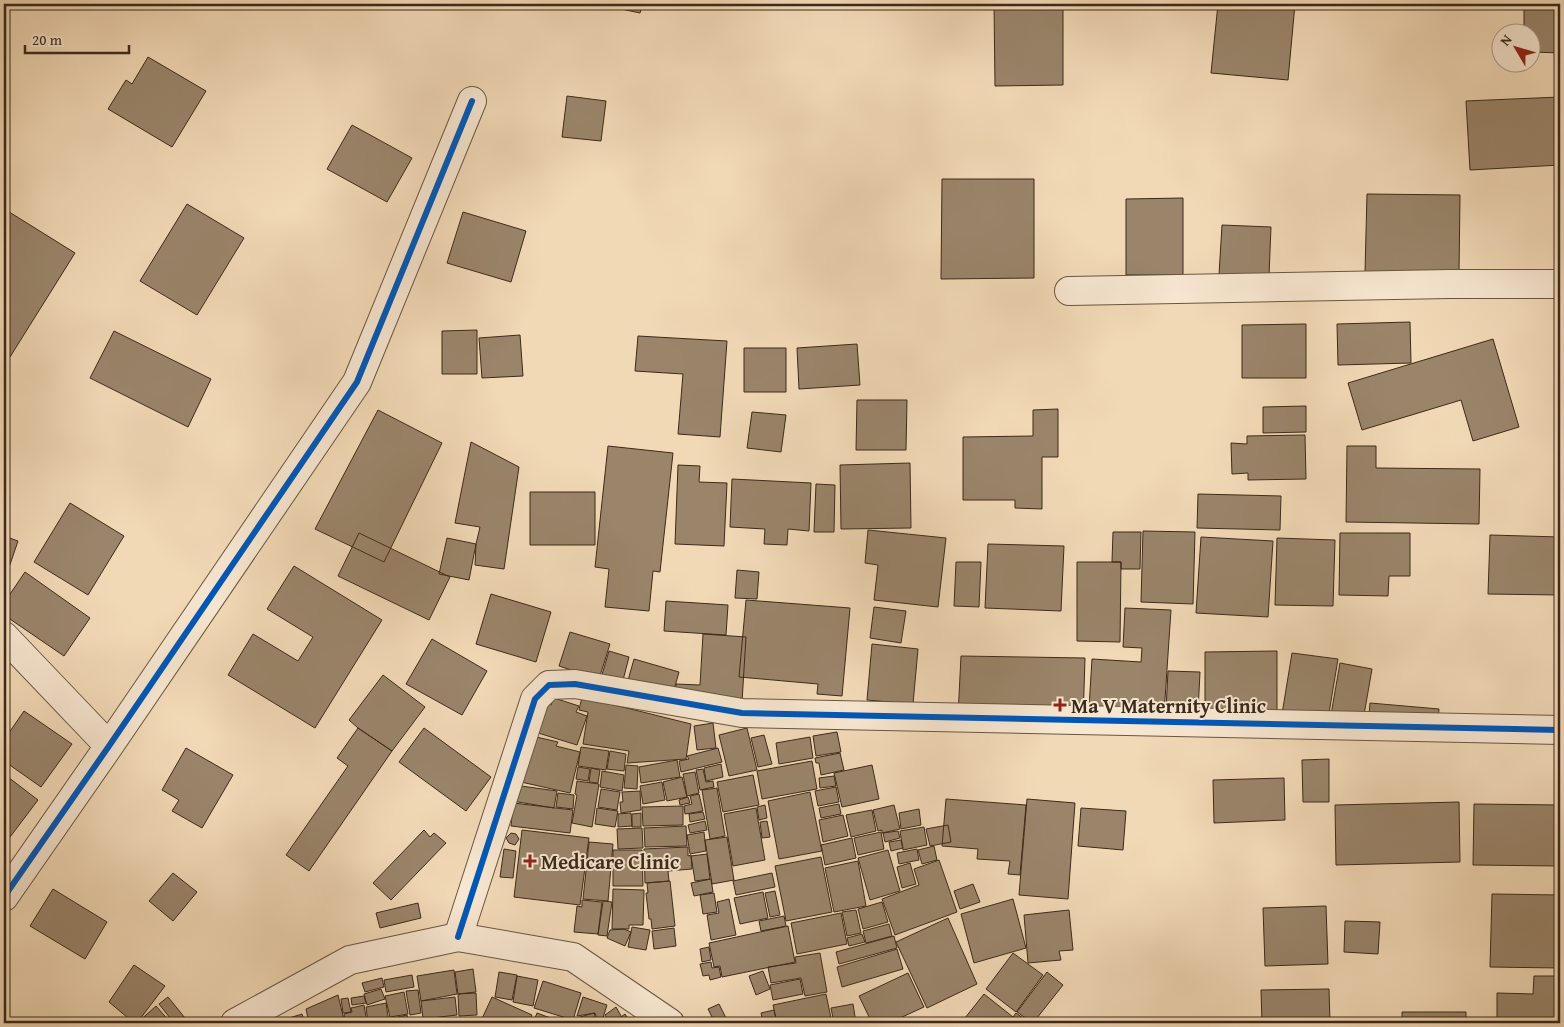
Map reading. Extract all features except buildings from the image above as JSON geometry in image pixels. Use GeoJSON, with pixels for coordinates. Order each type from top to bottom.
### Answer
{"type":"FeatureCollection","features":[{"type":"Feature","properties":{"kind":"street"},"geometry":{"type":"LineString","coordinates":[[4,897],[357,382],[472,101]]}},
{"type":"Feature","properties":{"kind":"street"},"geometry":{"type":"LineString","coordinates":[[1069,291],[1450,284],[1560,284]]}},
{"type":"Feature","properties":{"kind":"street"},"geometry":{"type":"LineString","coordinates":[[4,636],[109,746]]}},
{"type":"Feature","properties":{"kind":"street"},"geometry":{"type":"LineString","coordinates":[[458,937],[535,699],[549,685],[575,684],[742,713],[1560,730]]}},
{"type":"Feature","properties":{"kind":"street"},"geometry":{"type":"LineString","coordinates":[[235,1023],[350,960],[458,937],[573,956],[670,1023]]}},
{"type":"Feature","properties":{"kind":"cycle path"},"geometry":{"type":"LineString","coordinates":[[4,897],[357,382],[472,101]]}},
{"type":"Feature","properties":{"kind":"cycle path"},"geometry":{"type":"LineString","coordinates":[[458,937],[535,699],[549,685],[575,684],[742,713],[1560,730]]}},
{"type":"Feature","properties":{"kind":"place","name":"Ma V Maternity Clinic"},"geometry":{"type":"Point","coordinates":[1060,705]}},
{"type":"Feature","properties":{"kind":"place","name":"Medicare Clinic"},"geometry":{"type":"Point","coordinates":[530,861]}}]}
